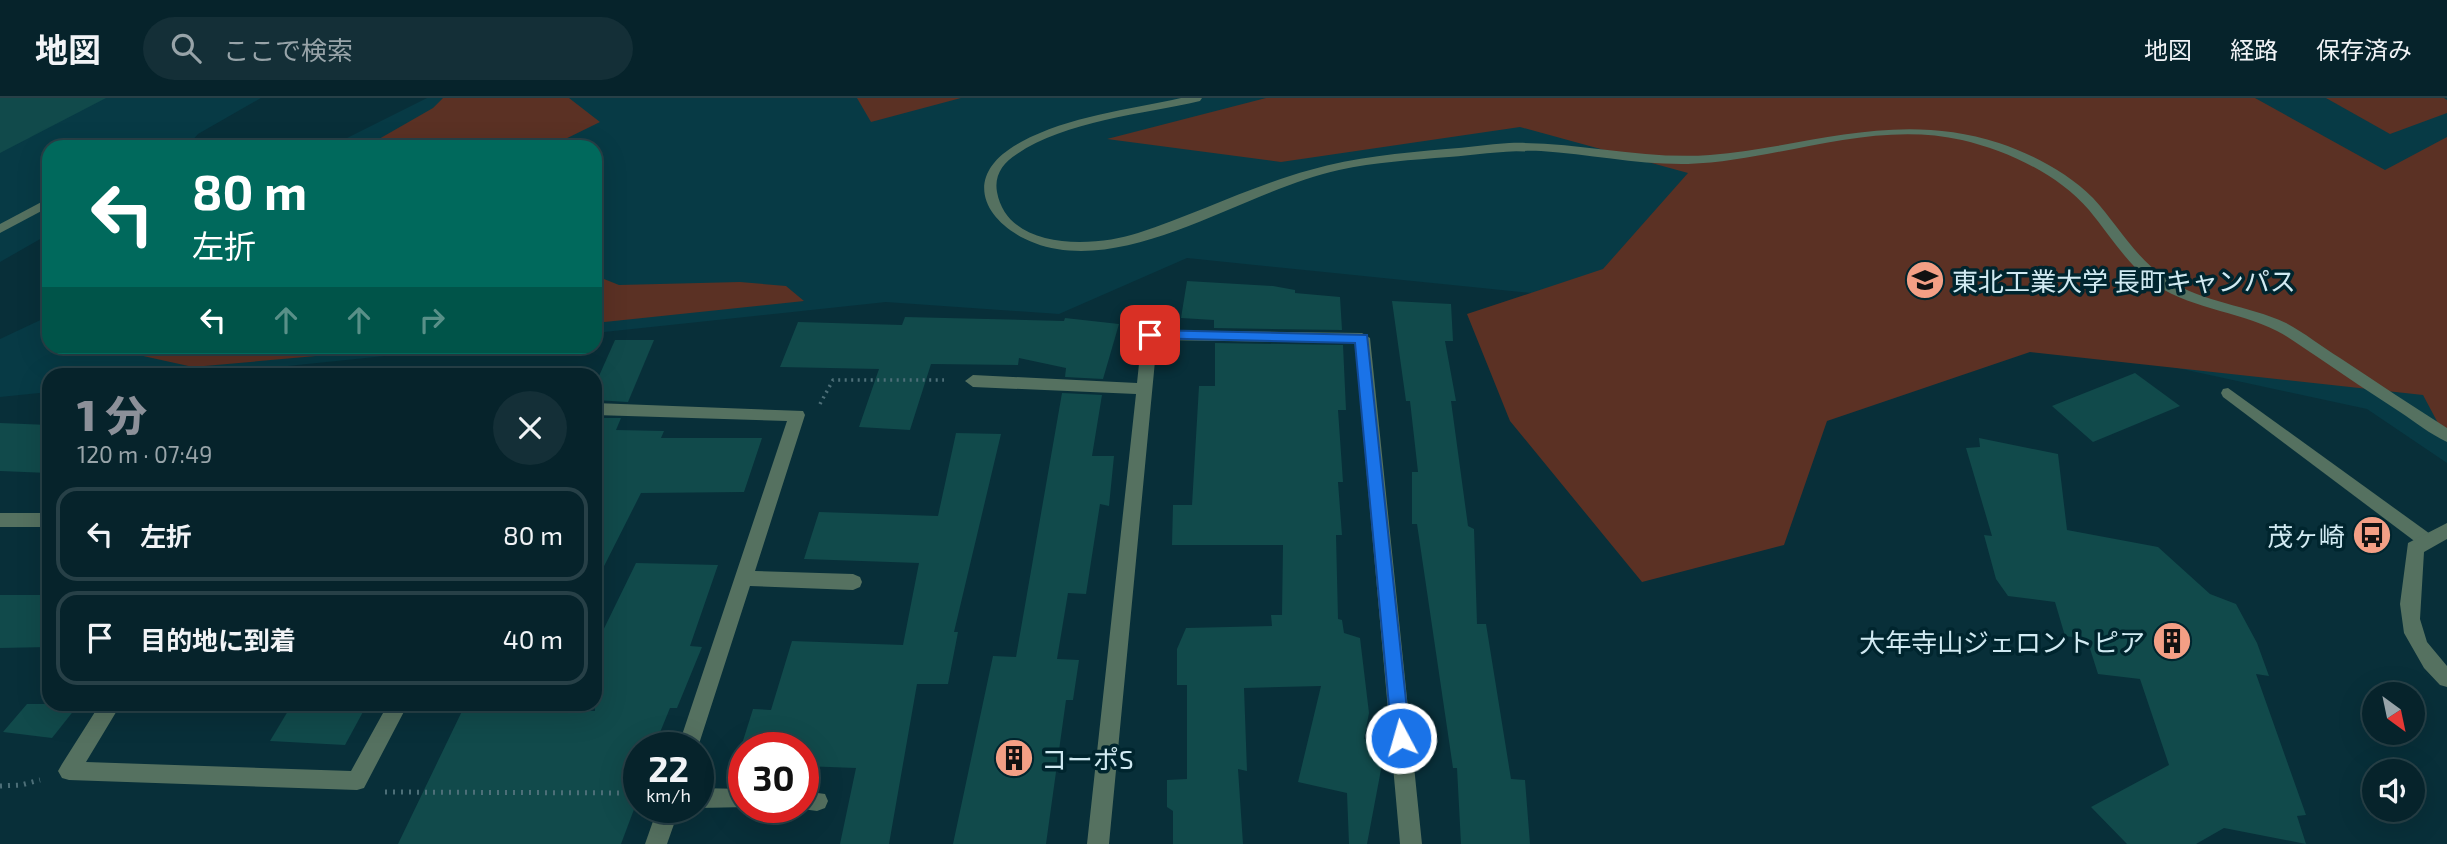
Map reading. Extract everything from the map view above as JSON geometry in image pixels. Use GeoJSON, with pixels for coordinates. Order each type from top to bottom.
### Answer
{"type":"FeatureCollection","features":[{"type":"Feature","properties":{"kind":"street"},"geometry":{"type":"LineString","coordinates":[[1098,844],[1150,335],[1362,338],[1411,844]]}},
{"type":"Feature","properties":{"kind":"street"},"geometry":{"type":"LineString","coordinates":[[973,381],[1143,389]]}},
{"type":"Feature","properties":{"kind":"street"},"geometry":{"type":"LineString","coordinates":[[602,409],[797,415],[693,732]]}},
{"type":"Feature","properties":{"kind":"street"},"geometry":{"type":"LineString","coordinates":[[0,520],[42,520]]}},
{"type":"Feature","properties":{"kind":"street"},"geometry":{"type":"LineString","coordinates":[[2447,530],[2415,548],[2407,618],[2425,658],[2447,679]]}},
{"type":"Feature","properties":{"kind":"street"},"geometry":{"type":"LineString","coordinates":[[743,578],[853,582]]}},
{"type":"Feature","properties":{"kind":"street"},"geometry":{"type":"LineString","coordinates":[[69,771],[107,711]]}},
{"type":"Feature","properties":{"kind":"street"},"geometry":{"type":"LineString","coordinates":[[69,771],[357,781],[394,711]]}},
{"type":"Feature","properties":{"kind":"street"},"geometry":{"type":"LineString","coordinates":[[656,844],[663,823]]}},
{"type":"Feature","properties":{"kind":"lane"},"geometry":{"type":"LineString","coordinates":[[1196,98],[1061,131],[1023,146],[994,169],[989,189],[995,208],[1013,228],[1037,240],[1066,247],[1101,247],[1178,224],[1318,171],[1367,161],[1521,146],[1655,160],[1688,160],[1760,153],[1882,131],[1904,129],[1952,135],[1999,148],[2045,170],[2087,200],[2142,265],[2166,285],[2255,315],[2284,328],[2447,436]]}},
{"type":"Feature","properties":{"kind":"lane"},"geometry":{"type":"LineString","coordinates":[[0,229],[42,206]]}},
{"type":"Feature","properties":{"kind":"lane"},"geometry":{"type":"LineString","coordinates":[[2228,393],[2427,541]]}},
{"type":"Feature","properties":{"kind":"path"},"geometry":{"type":"LineString","coordinates":[[797,415],[820,405],[833,380],[973,381]]}},
{"type":"Feature","properties":{"kind":"path"},"geometry":{"type":"LineString","coordinates":[[0,786],[21,785],[69,771]]}},
{"type":"Feature","properties":{"kind":"path"},"geometry":{"type":"LineString","coordinates":[[357,781],[368,792],[623,793]]}},
{"type":"Feature","properties":{"kind":"shaded area"},"geometry":{"type":"Polygon","coordinates":[[[0,98],[261,98],[198,134],[193,140],[42,140],[42,238],[0,262],[0,98]]]}},
{"type":"Feature","properties":{"kind":"shaded area","name":"東北工業大学 長町キャンパス"},"geometry":{"type":"Polygon","coordinates":[[[427,98],[2447,98],[2447,463],[2367,409],[2099,351],[1187,258],[1059,314],[886,302],[602,332],[602,140],[343,140],[427,98]]]}},
{"type":"Feature","properties":{"kind":"shaded area"},"geometry":{"type":"Polygon","coordinates":[[[443,98],[569,98],[600,122],[563,140],[377,140],[433,108],[443,98]]]}},
{"type":"Feature","properties":{"kind":"shaded area"},"geometry":{"type":"Polygon","coordinates":[[[857,98],[961,98],[871,122],[857,98]]]}},
{"type":"Feature","properties":{"kind":"shaded area"},"geometry":{"type":"Polygon","coordinates":[[[1266,98],[2255,98],[2385,170],[2447,137],[2447,440],[2423,395],[2030,352],[1827,421],[1784,545],[1642,582],[1510,421],[1467,314],[1603,269],[1688,173],[1520,127],[1281,162],[1107,139],[1266,98]]]}},
{"type":"Feature","properties":{"kind":"shaded area"},"geometry":{"type":"Polygon","coordinates":[[[2326,98],[2444,98],[2447,100],[2447,113],[2390,134],[2326,98]]]}},
{"type":"Feature","properties":{"kind":"shaded area"},"geometry":{"type":"Polygon","coordinates":[[[602,278],[619,285],[740,282],[786,286],[804,301],[602,322],[602,278]]]}},
{"type":"Feature","properties":{"kind":"shaded area"},"geometry":{"type":"Polygon","coordinates":[[[42,319],[42,354],[404,354],[268,368],[42,368],[42,393],[0,397],[0,339],[42,319]]]}},
{"type":"Feature","properties":{"kind":"shaded area"},"geometry":{"type":"Polygon","coordinates":[[[134,354],[339,354],[193,367],[134,354]]]}},
{"type":"Feature","properties":{"kind":"building"},"geometry":{"type":"Polygon","coordinates":[[[0,98],[106,98],[0,153],[0,98]]]}},
{"type":"Feature","properties":{"kind":"building"},"geometry":{"type":"Polygon","coordinates":[[[1187,281],[1273,286],[1295,290],[1295,293],[1340,297],[1342,330],[1214,328],[1214,320],[1181,318],[1187,281]]]}},
{"type":"Feature","properties":{"kind":"building"},"geometry":{"type":"Polygon","coordinates":[[[1392,301],[1451,304],[1453,341],[1445,341],[1456,401],[1451,401],[1468,526],[1474,529],[1477,624],[1486,624],[1511,779],[1525,780],[1530,844],[1461,844],[1457,768],[1453,768],[1417,524],[1412,524],[1412,472],[1418,472],[1410,401],[1406,401],[1392,301]]]}},
{"type":"Feature","properties":{"kind":"building"},"geometry":{"type":"Polygon","coordinates":[[[905,317],[1064,321],[1065,318],[1119,324],[1103,379],[1065,377],[1066,368],[1019,358],[1018,365],[931,364],[910,430],[859,427],[879,369],[780,367],[798,322],[902,325],[905,317]]]}},
{"type":"Feature","properties":{"kind":"building"},"geometry":{"type":"Polygon","coordinates":[[[615,340],[654,340],[628,402],[602,400],[602,369],[615,340]]]}},
{"type":"Feature","properties":{"kind":"building"},"geometry":{"type":"Polygon","coordinates":[[[1215,343],[1343,345],[1346,410],[1338,410],[1343,482],[1338,482],[1342,535],[1336,535],[1338,619],[1342,620],[1344,633],[1360,638],[1369,713],[1364,739],[1386,743],[1367,844],[1349,844],[1347,793],[1298,782],[1321,686],[1244,688],[1247,771],[1238,769],[1243,844],[1173,844],[1173,811],[1167,807],[1167,780],[1187,779],[1187,685],[1177,685],[1177,649],[1186,628],[1272,626],[1271,615],[1282,615],[1283,545],[1172,545],[1173,505],[1192,505],[1199,386],[1215,386],[1215,343]]]}},
{"type":"Feature","properties":{"kind":"building"},"geometry":{"type":"Polygon","coordinates":[[[2135,373],[2180,406],[2093,442],[2052,406],[2135,373]]]}},
{"type":"Feature","properties":{"kind":"building"},"geometry":{"type":"Polygon","coordinates":[[[1062,393],[1102,395],[1092,456],[1114,456],[1109,506],[1100,504],[1086,594],[1068,593],[1057,659],[1079,660],[1073,700],[1066,700],[1046,844],[953,844],[993,656],[1016,657],[1062,393]]]}},
{"type":"Feature","properties":{"kind":"building"},"geometry":{"type":"Polygon","coordinates":[[[602,418],[621,418],[616,430],[664,431],[661,438],[762,438],[744,492],[641,493],[602,570],[602,418]]]}},
{"type":"Feature","properties":{"kind":"building"},"geometry":{"type":"Polygon","coordinates":[[[0,423],[42,425],[42,473],[0,471],[0,423]]]}},
{"type":"Feature","properties":{"kind":"building"},"geometry":{"type":"Polygon","coordinates":[[[956,433],[1001,434],[954,632],[958,632],[948,684],[917,684],[889,844],[840,844],[856,768],[819,767],[819,732],[746,732],[753,709],[771,710],[792,641],[903,645],[919,563],[804,559],[819,512],[938,516],[956,433]]]}},
{"type":"Feature","properties":{"kind":"building","name":"大年寺山ジェロントピア"},"geometry":{"type":"Polygon","coordinates":[[[1979,438],[2058,454],[2067,530],[2158,547],[2210,594],[2236,604],[2257,643],[2269,676],[2256,674],[2306,815],[2297,816],[2306,844],[2224,828],[2196,844],[2127,844],[2091,807],[2169,765],[2140,679],[2098,674],[2087,639],[2065,636],[2055,602],[2008,596],[1996,579],[1984,535],[1992,536],[1966,448],[1980,447],[1979,438]]]}},
{"type":"Feature","properties":{"kind":"building"},"geometry":{"type":"Polygon","coordinates":[[[636,563],[718,565],[690,646],[702,647],[677,708],[670,708],[660,732],[623,732],[623,823],[629,823],[621,844],[398,844],[462,711],[602,711],[602,633],[636,563]]]}},
{"type":"Feature","properties":{"kind":"building"},"geometry":{"type":"Polygon","coordinates":[[[0,595],[42,595],[42,647],[0,648],[0,595]]]}},
{"type":"Feature","properties":{"kind":"building"},"geometry":{"type":"Polygon","coordinates":[[[27,704],[42,704],[42,711],[73,711],[52,738],[3,732],[27,704]]]}},
{"type":"Feature","properties":{"kind":"building"},"geometry":{"type":"Polygon","coordinates":[[[288,711],[363,711],[345,745],[270,741],[288,711]]]}},
{"type":"Feature","properties":{"kind":"place","name":"東北工業大学 長町キャンパス"},"geometry":{"type":"Point","coordinates":[1925,280]}},
{"type":"Feature","properties":{"kind":"place","name":"茂ヶ崎"},"geometry":{"type":"Point","coordinates":[2372,535]}},
{"type":"Feature","properties":{"kind":"place","name":"大年寺山ジェロントピア"},"geometry":{"type":"Point","coordinates":[2172,641]}},
{"type":"Feature","properties":{"kind":"place","name":"コーポS"},"geometry":{"type":"Point","coordinates":[1014,758]}},
{"type":"Feature","properties":{"kind":"route"},"geometry":{"type":"LineString","coordinates":[[1150,335],[1362,338],[1401,738]]}}]}
